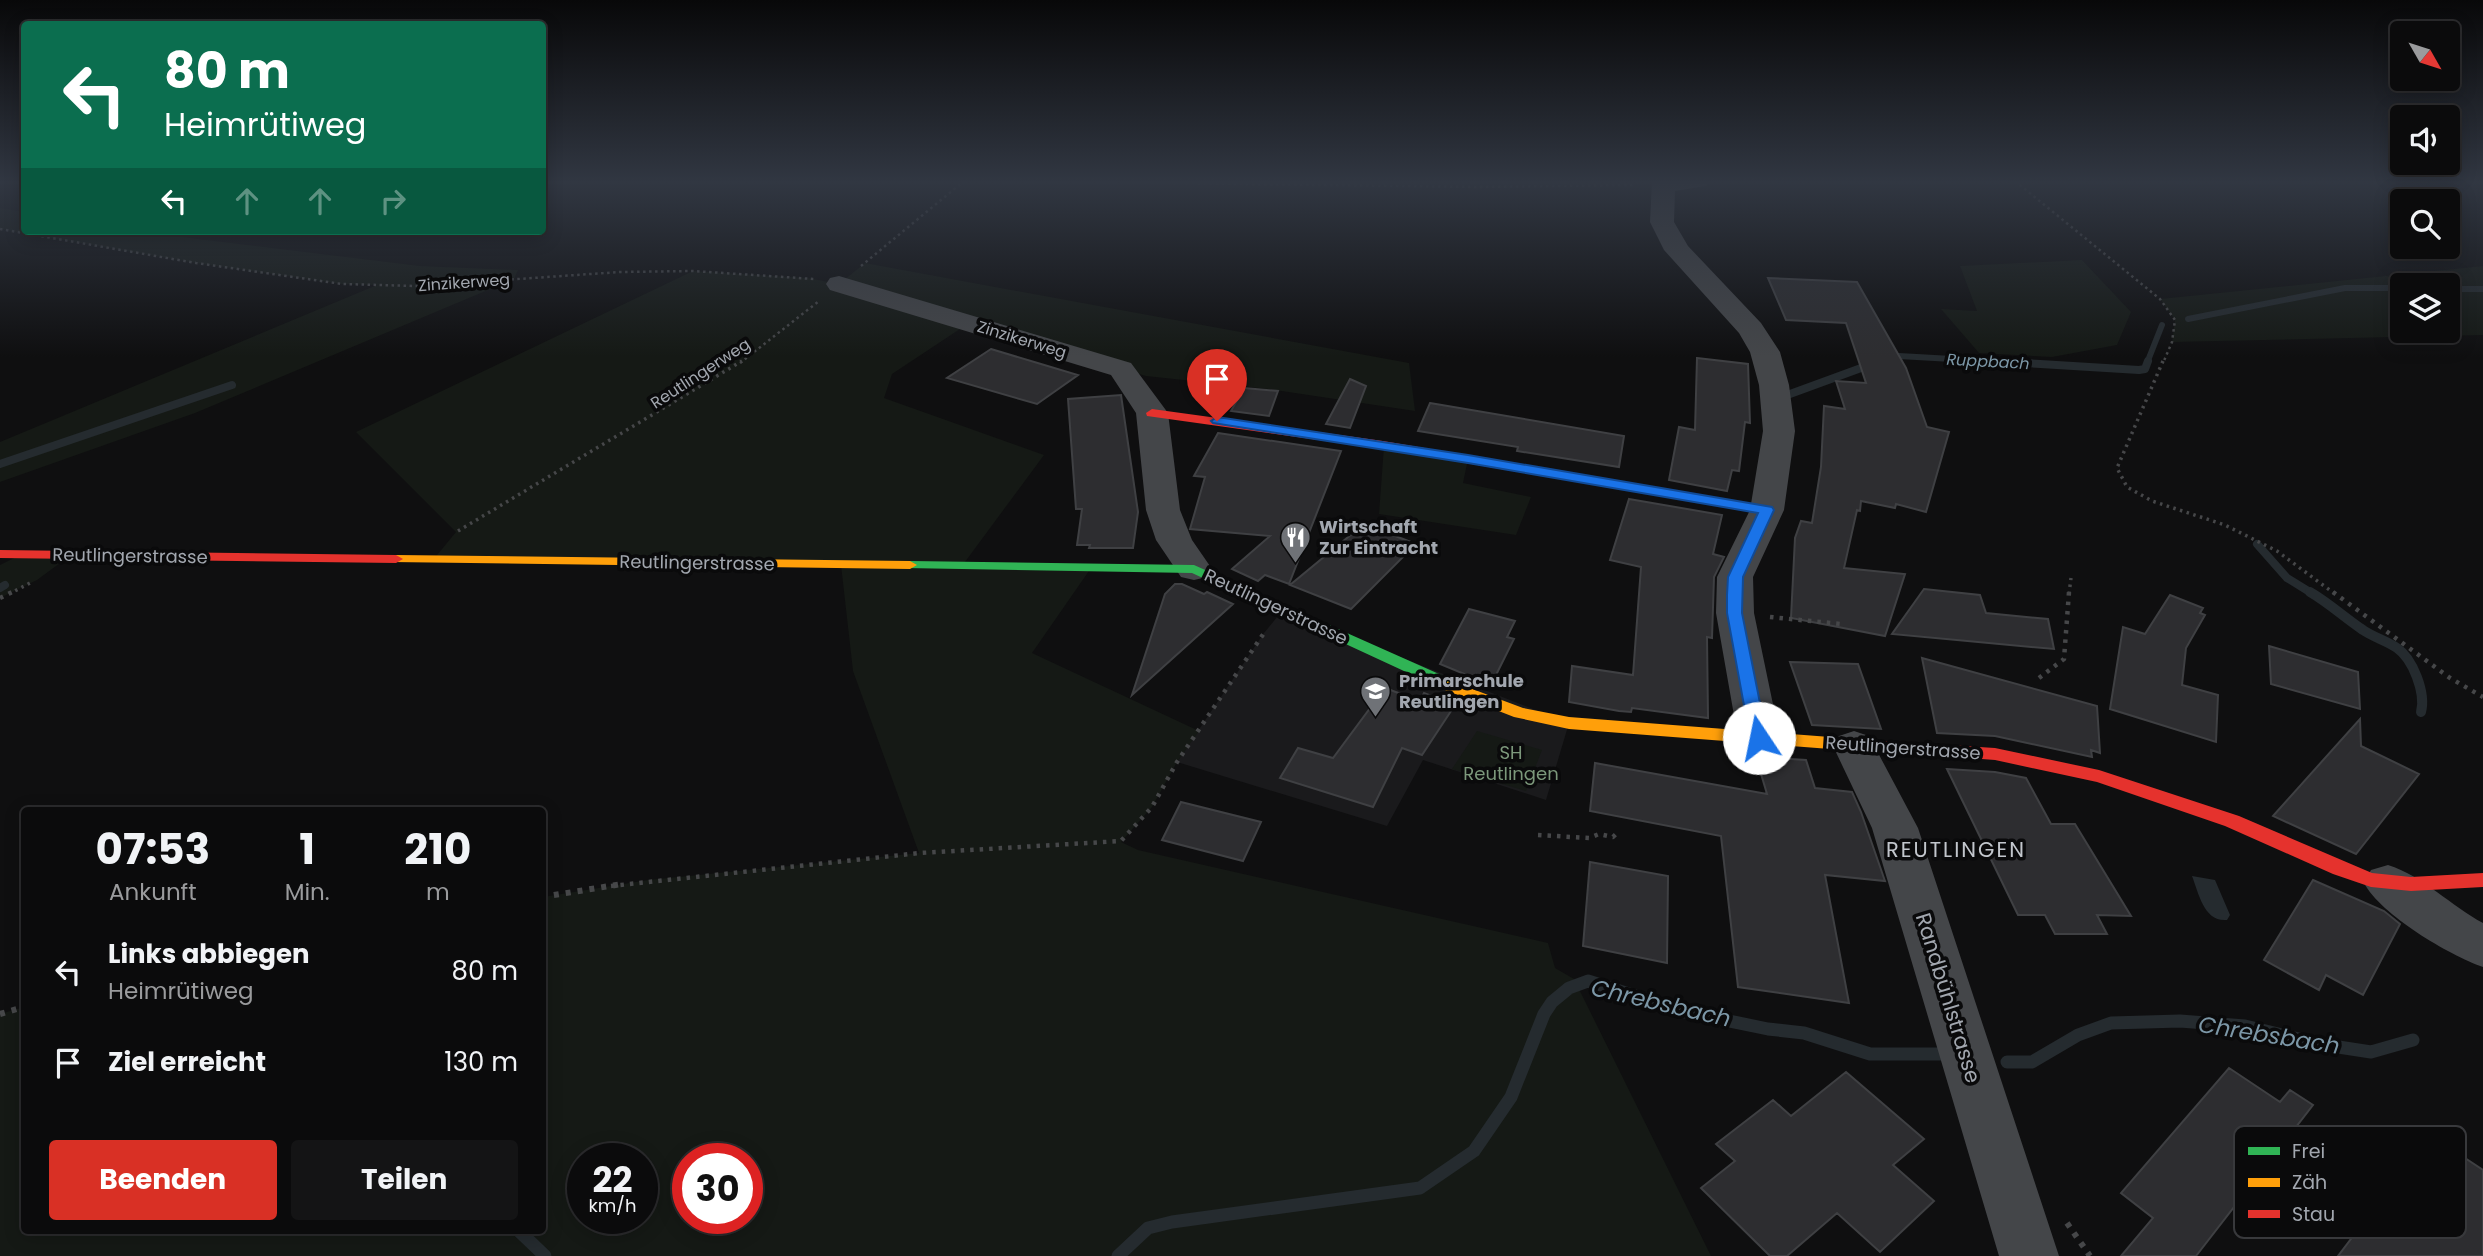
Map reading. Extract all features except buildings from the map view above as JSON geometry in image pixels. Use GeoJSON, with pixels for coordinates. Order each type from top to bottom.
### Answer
{"type":"FeatureCollection","features":[{"type":"Feature","properties":{"kind":"street"},"geometry":{"type":"LineString","coordinates":[[1671,240],[1677,250],[1751,329],[1765,352],[1774,384],[1779,431],[1767,510],[1735,577],[1734,613],[1759,738]]}},
{"type":"Feature","properties":{"kind":"street","name":"Zinzikerweg"},"geometry":{"type":"LineString","coordinates":[[839,284],[1121,369],[1152,413],[1163,510],[1174,540],[1194,569]]}},
{"type":"Feature","properties":{"kind":"street"},"geometry":{"type":"LineString","coordinates":[[1152,413],[1239,423],[1456,457],[1767,510]]}},
{"type":"Feature","properties":{"kind":"street","name":"Reutlingerstrasse"},"geometry":{"type":"LineString","coordinates":[[0,554],[1194,569],[1424,675],[1520,713],[1569,723],[1854,746],[1995,754],[2031,759],[2114,779],[2183,801],[2241,824],[2350,874],[2388,883],[2483,880]]}},
{"type":"Feature","properties":{"kind":"street","name":"Randbühlstrasse"},"geometry":{"type":"LineString","coordinates":[[1854,746],[1895,828],[2029,1256]]}},
{"type":"Feature","properties":{"kind":"street","name":"Reutlingerstrasse"},"geometry":{"type":"LineString","coordinates":[[2388,883],[2442,924],[2483,947]]}},
{"type":"Feature","properties":{"kind":"path","name":"Zinzikerweg"},"geometry":{"type":"LineString","coordinates":[[61,240],[342,284],[416,286],[620,272],[693,271],[808,278],[839,284]]}},
{"type":"Feature","properties":{"kind":"path","name":"Reutlingerweg"},"geometry":{"type":"LineString","coordinates":[[432,560],[456,532],[736,366],[893,240]]}},
{"type":"Feature","properties":{"kind":"path"},"geometry":{"type":"LineString","coordinates":[[2087,240],[2160,299],[2175,320],[2172,342],[2117,468],[2127,487],[2152,502],[2225,525],[2277,551],[2450,678],[2483,696]]}},
{"type":"Feature","properties":{"kind":"path"},"geometry":{"type":"LineString","coordinates":[[2039,678],[2064,659],[2071,578]]}},
{"type":"Feature","properties":{"kind":"path"},"geometry":{"type":"LineString","coordinates":[[0,598],[37,580]]}},
{"type":"Feature","properties":{"kind":"path"},"geometry":{"type":"LineString","coordinates":[[1734,613],[1841,624]]}},
{"type":"Feature","properties":{"kind":"path"},"geometry":{"type":"LineString","coordinates":[[546,896],[648,880],[906,855],[1121,841],[1152,807],[1177,762],[1264,633]]}},
{"type":"Feature","properties":{"kind":"path"},"geometry":{"type":"LineString","coordinates":[[1538,835],[1589,838],[1600,834],[1613,837],[1618,832]]}},
{"type":"Feature","properties":{"kind":"path"},"geometry":{"type":"LineString","coordinates":[[0,1014],[21,1008]]}},
{"type":"Feature","properties":{"kind":"shaded area","name":"Primarschule Reutlingen"},"geometry":{"type":"Polygon","coordinates":[[[1282,611],[1569,723],[1546,800],[1423,760],[1387,826],[1177,762],[1264,633],[1282,611]]]}},
{"type":"Feature","properties":{"kind":"shaded area"},"geometry":{"type":"Polygon","coordinates":[[[2192,876],[2215,880],[2230,915],[2227,920],[2219,919],[2208,912],[2192,876]]]}},
{"type":"Feature","properties":{"kind":"green space"},"geometry":{"type":"Polygon","coordinates":[[[61,240],[203,240],[420,266],[518,270],[514,279],[195,413],[0,482],[0,442],[377,285],[342,284],[61,240]]]}},
{"type":"Feature","properties":{"kind":"green space"},"geometry":{"type":"Polygon","coordinates":[[[2082,260],[2131,312],[2117,345],[2052,357],[1979,353],[1941,309],[1977,311],[1960,266],[2082,260]]]}},
{"type":"Feature","properties":{"kind":"green space"},"geometry":{"type":"Polygon","coordinates":[[[865,263],[1409,363],[1415,411],[1268,389],[1146,376],[969,323],[892,374],[884,398],[1044,455],[962,566],[1091,568],[1032,653],[1199,731],[1177,762],[1152,807],[1121,842],[1138,850],[1548,943],[1555,968],[1574,979],[1711,1256],[0,1256],[0,1014],[21,1008],[21,1234],[546,1234],[546,897],[648,880],[919,853],[853,671],[841,565],[433,560],[456,532],[356,432],[693,271],[808,278],[839,284],[865,263]]]}},
{"type":"Feature","properties":{"kind":"green space"},"geometry":{"type":"Polygon","coordinates":[[[2483,266],[2483,335],[2460,336],[2460,273],[2414,273],[2483,266]]]}},
{"type":"Feature","properties":{"kind":"green space"},"geometry":{"type":"Polygon","coordinates":[[[2390,276],[2390,337],[2172,342],[2175,320],[2160,299],[2390,276]]]}},
{"type":"Feature","properties":{"kind":"green space"},"geometry":{"type":"Polygon","coordinates":[[[1384,446],[1468,459],[1463,483],[1531,497],[1516,535],[1379,514],[1384,446]]]}},
{"type":"Feature","properties":{"kind":"green space"},"geometry":{"type":"Polygon","coordinates":[[[22,554],[71,555],[37,580],[0,598],[0,565],[22,554]]]}},
{"type":"Feature","properties":{"kind":"green space","name":"SH Reutlingen"},"geometry":{"type":"Polygon","coordinates":[[[1477,731],[1542,750],[1526,791],[1452,769],[1477,731]]]}},
{"type":"Feature","properties":{"kind":"waterway","name":"Ruppbach"},"geometry":{"type":"LineString","coordinates":[[2188,319],[2345,288],[2390,288]]}},
{"type":"Feature","properties":{"kind":"waterway","name":"Ruppbach"},"geometry":{"type":"LineString","coordinates":[[2460,289],[2483,289]]}},
{"type":"Feature","properties":{"kind":"waterway","name":"Ruppbach"},"geometry":{"type":"LineString","coordinates":[[2147,363],[2162,325]]}},
{"type":"Feature","properties":{"kind":"waterway","name":"Ruppbach"},"geometry":{"type":"LineString","coordinates":[[1889,358],[1899,356],[2023,363]]}},
{"type":"Feature","properties":{"kind":"waterway","name":"Ruppbach"},"geometry":{"type":"LineString","coordinates":[[1993,361],[2139,370],[2145,369],[2148,361]]}},
{"type":"Feature","properties":{"kind":"waterway","name":"Ruppbach"},"geometry":{"type":"LineString","coordinates":[[1790,394],[1872,364]]}},
{"type":"Feature","properties":{"kind":"waterway"},"geometry":{"type":"LineString","coordinates":[[0,464],[232,385]]}},
{"type":"Feature","properties":{"kind":"waterway"},"geometry":{"type":"LineString","coordinates":[[2257,544],[2287,578],[2313,594]]}},
{"type":"Feature","properties":{"kind":"waterway"},"geometry":{"type":"LineString","coordinates":[[0,588],[5,585]]}},
{"type":"Feature","properties":{"kind":"waterway"},"geometry":{"type":"LineString","coordinates":[[2310,592],[2363,630],[2403,653],[2420,686],[2421,712]]}},
{"type":"Feature","properties":{"kind":"waterway","name":"Chrebsbach"},"geometry":{"type":"LineString","coordinates":[[1118,1256],[1148,1228],[1172,1222],[1420,1188],[1474,1151],[1511,1097],[1544,1014],[1552,1002],[1569,988],[1588,981],[1685,1012],[1768,1029],[1804,1033],[1870,1054],[1943,1054]]}},
{"type":"Feature","properties":{"kind":"waterway","name":"Chrebsbach"},"geometry":{"type":"LineString","coordinates":[[2007,1062],[2032,1062],[2078,1035],[2111,1023],[2180,1021],[2245,1026],[2319,1044],[2371,1052],[2413,1040]]}},
{"type":"Feature","properties":{"kind":"waterway"},"geometry":{"type":"LineString","coordinates":[[522,1234],[545,1256]]}},
{"type":"Feature","properties":{"kind":"traffic: fast"},"geometry":{"type":"LineString","coordinates":[[910,565],[1194,569],[1451,686]]}},
{"type":"Feature","properties":{"kind":"traffic: slow"},"geometry":{"type":"LineString","coordinates":[[396,559],[910,565]]}},
{"type":"Feature","properties":{"kind":"traffic: slow"},"geometry":{"type":"LineString","coordinates":[[1451,686],[1520,713],[1569,723],[1869,746]]}},
{"type":"Feature","properties":{"kind":"traffic: jam"},"geometry":{"type":"LineString","coordinates":[[1152,413],[1383,445],[1767,510]]}},
{"type":"Feature","properties":{"kind":"traffic: jam"},"geometry":{"type":"LineString","coordinates":[[0,554],[396,559]]}},
{"type":"Feature","properties":{"kind":"traffic: jam"},"geometry":{"type":"LineString","coordinates":[[1869,746],[1995,754],[2099,776],[2232,821],[2371,880],[2411,884],[2483,880]]}},
{"type":"Feature","properties":{"kind":"place","name":"Wirtschaft Zur Eintracht"},"geometry":{"type":"Point","coordinates":[1296,564]}},
{"type":"Feature","properties":{"kind":"place","name":"Primarschule Reutlingen"},"geometry":{"type":"Point","coordinates":[1376,718]}},
{"type":"Feature","properties":{"kind":"district","name":"REUTLINGEN"},"geometry":{"type":"Point","coordinates":[1956,850]}},
{"type":"Feature","properties":{"kind":"route"},"geometry":{"type":"LineString","coordinates":[[1217,421],[1468,459],[1767,510],[1735,577],[1734,595],[1734,613],[1759,738]]}}]}
